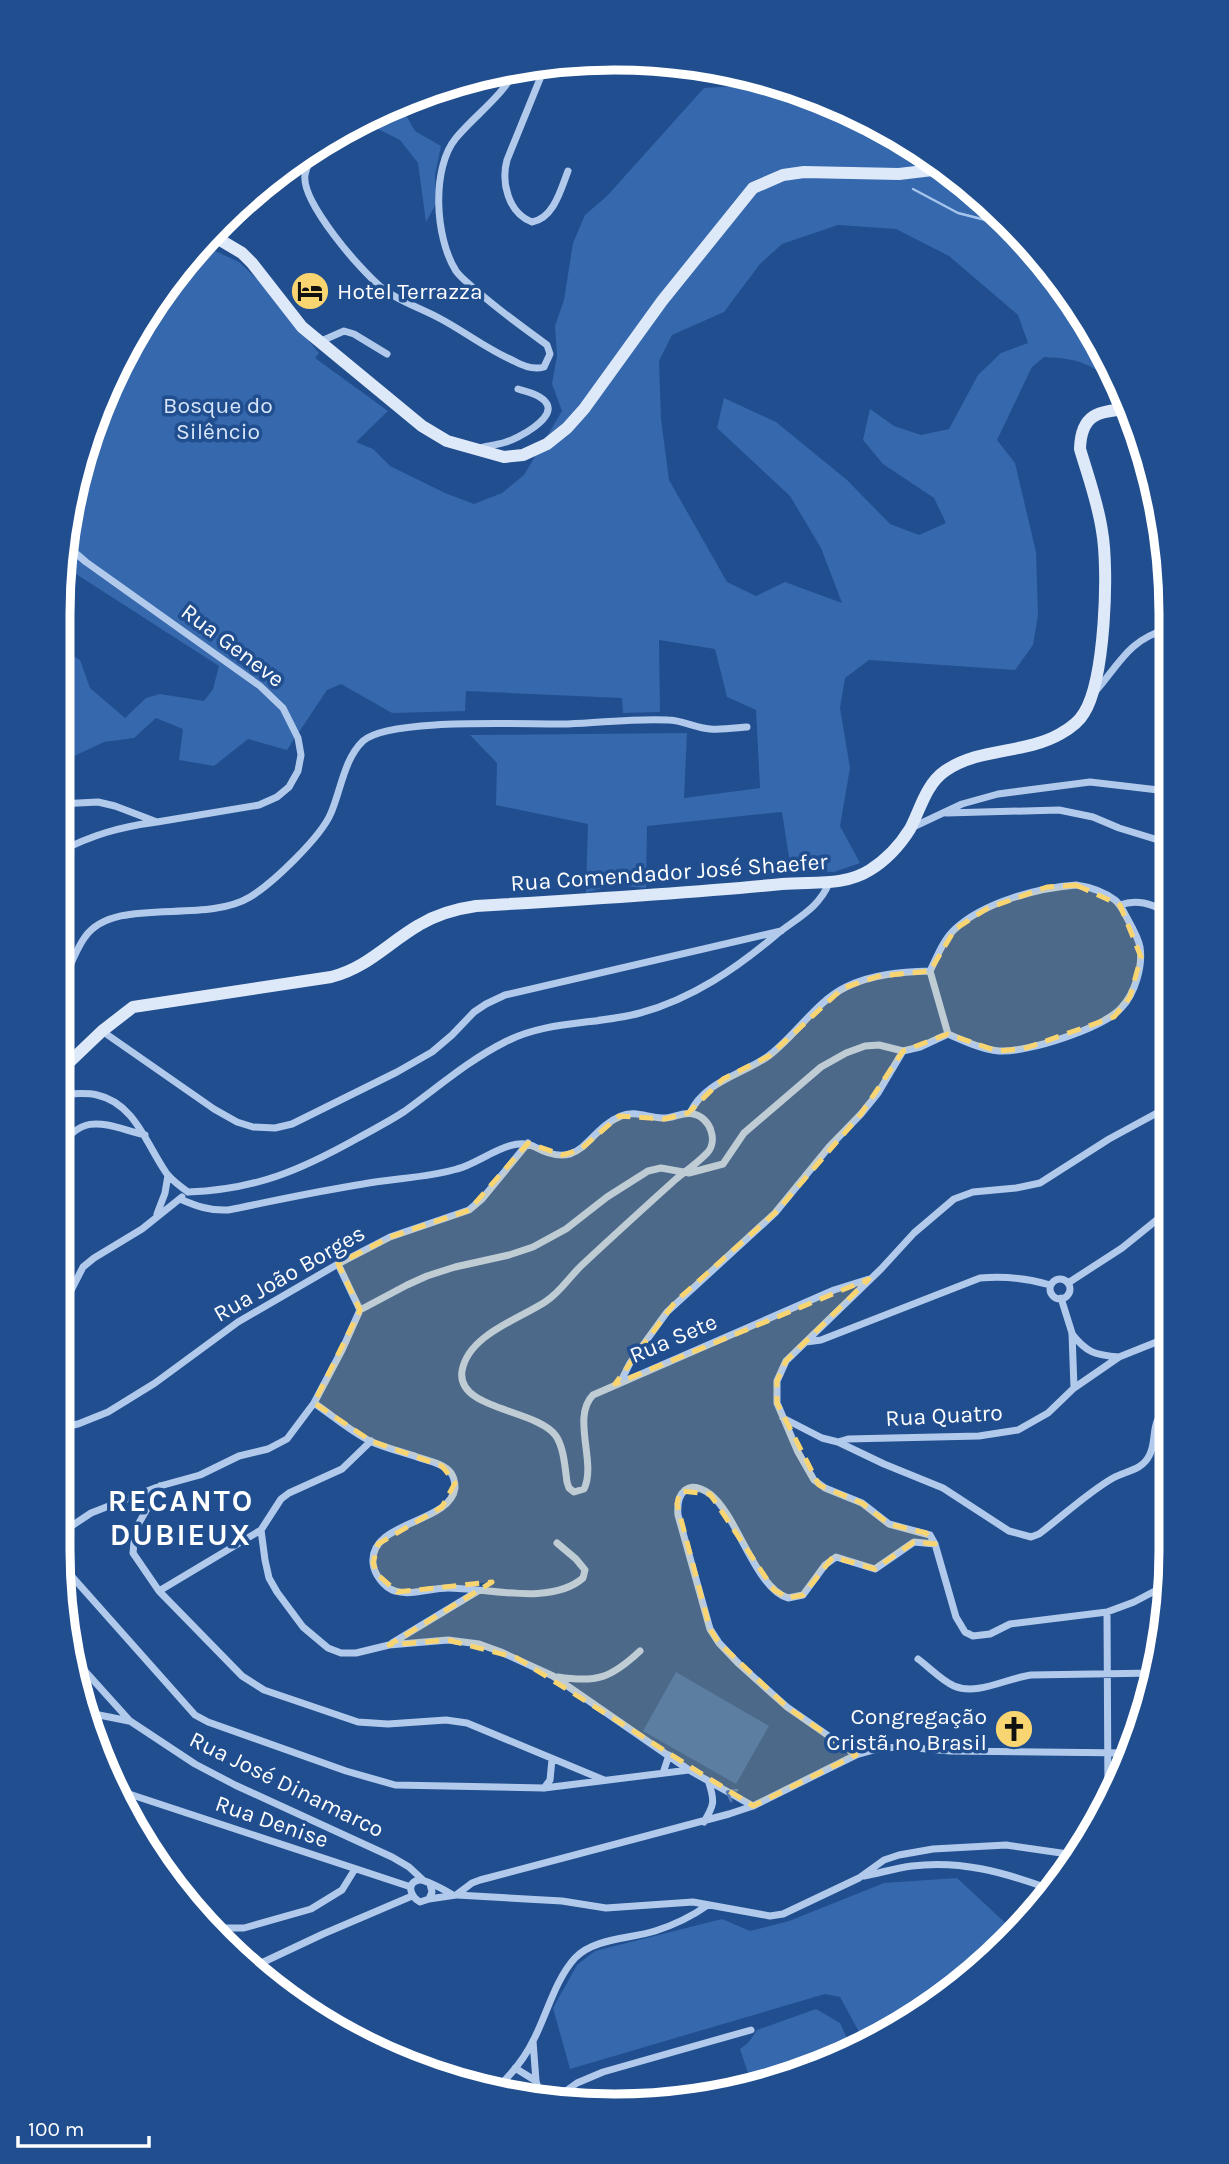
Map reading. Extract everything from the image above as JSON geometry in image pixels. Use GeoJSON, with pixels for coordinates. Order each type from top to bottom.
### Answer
{"type":"FeatureCollection","features":[{"type":"Feature","properties":{"kind":"street"},"geometry":{"type":"LineString","coordinates":[[541,75],[504,172],[508,195],[517,212],[532,222],[543,218],[556,201],[568,171]]}},
{"type":"Feature","properties":{"kind":"street"},"geometry":{"type":"LineString","coordinates":[[309,164],[304,176],[309,198],[352,260],[385,291],[440,318],[512,360],[531,368],[544,367],[550,354],[547,345],[502,313],[457,272],[446,245],[438,204],[439,181],[455,139],[499,96],[509,80]]}},
{"type":"Feature","properties":{"kind":"street"},"geometry":{"type":"LineString","coordinates":[[219,240],[242,253],[252,263],[302,327],[422,426],[447,441],[504,457],[523,455],[547,443],[567,428],[753,188],[783,176],[804,173],[899,174],[929,170]]}},
{"type":"Feature","properties":{"kind":"street"},"geometry":{"type":"LineString","coordinates":[[319,342],[344,331],[387,354]]}},
{"type":"Feature","properties":{"kind":"street"},"geometry":{"type":"LineString","coordinates":[[471,449],[506,442],[524,433],[545,417],[548,410],[546,402],[536,395],[518,389]]}},
{"type":"Feature","properties":{"kind":"street","name":"Rua Comendador José Shaefer"},"geometry":{"type":"LineString","coordinates":[[70,1062],[125,1012],[142,1004],[346,973],[360,967],[418,925],[450,910],[476,906],[693,893],[790,883],[829,883],[858,876],[882,862],[899,844],[926,794],[944,772],[962,761],[1042,742],[1059,734],[1083,715],[1092,697],[1101,648],[1106,567],[1102,528],[1080,449],[1080,439],[1085,424],[1092,417],[1110,409],[1119,409]]}},
{"type":"Feature","properties":{"kind":"street","name":"Rua Geneve"},"geometry":{"type":"LineString","coordinates":[[70,846],[122,827],[259,805],[277,797],[289,787],[298,771],[301,755],[299,738],[283,708],[260,686],[74,552]]}},
{"type":"Feature","properties":{"kind":"street"},"geometry":{"type":"LineString","coordinates":[[1092,697],[1134,644],[1159,632]]}},
{"type":"Feature","properties":{"kind":"street"},"geometry":{"type":"LineString","coordinates":[[70,968],[84,937],[109,918],[125,914],[213,910],[250,897],[293,860],[323,828],[352,757],[365,740],[375,734],[396,729],[456,724],[667,720],[709,729],[747,727]]}},
{"type":"Feature","properties":{"kind":"street"},"geometry":{"type":"LineString","coordinates":[[910,828],[962,804],[986,797],[1073,783],[1104,782],[1159,790]]}},
{"type":"Feature","properties":{"kind":"street"},"geometry":{"type":"LineString","coordinates":[[70,803],[98,802],[157,822]]}},
{"type":"Feature","properties":{"kind":"street"},"geometry":{"type":"LineString","coordinates":[[944,813],[1073,811],[1159,840]]}},
{"type":"Feature","properties":{"kind":"street"},"geometry":{"type":"LineString","coordinates":[[70,1292],[83,1267],[142,1229],[188,1192],[248,1186],[298,1170],[401,1114],[504,1042],[577,1021],[639,1014],[665,1005],[732,970],[816,904],[829,883]]}},
{"type":"Feature","properties":{"kind":"street"},"geometry":{"type":"LineString","coordinates":[[70,1527],[92,1513],[160,1486],[187,1480],[239,1455],[278,1445],[288,1439],[314,1403],[360,1310],[427,1276],[533,1247],[566,1229],[607,1197],[648,1171],[661,1168],[684,1173],[703,1171],[723,1164],[744,1133],[821,1067],[846,1053],[865,1046],[879,1045],[903,1051],[920,1047],[948,1034],[997,1051],[1010,1051],[1094,1027],[1114,1017],[1130,997],[1141,957],[1136,934],[1120,905],[1102,892],[1076,885],[1047,887],[988,908],[955,929],[947,938],[930,971],[948,1034]]}},
{"type":"Feature","properties":{"kind":"street"},"geometry":{"type":"LineString","coordinates":[[1120,905],[1135,901],[1159,908]]}},
{"type":"Feature","properties":{"kind":"street"},"geometry":{"type":"LineString","coordinates":[[102,1031],[237,1122],[253,1127],[275,1128],[292,1124],[432,1052],[480,1008],[505,995],[780,931]]}},
{"type":"Feature","properties":{"kind":"street"},"geometry":{"type":"LineString","coordinates":[[690,1113],[704,1094],[723,1080],[769,1056],[843,988],[879,976],[930,971]]}},
{"type":"Feature","properties":{"kind":"street"},"geometry":{"type":"LineString","coordinates":[[621,1381],[630,1363],[667,1312],[775,1213],[878,1093],[903,1051]]}},
{"type":"Feature","properties":{"kind":"street"},"geometry":{"type":"LineString","coordinates":[[70,1094],[106,1097],[115,1102],[131,1116],[168,1175],[188,1192]]}},
{"type":"Feature","properties":{"kind":"street"},"geometry":{"type":"LineString","coordinates":[[1157,1590],[1107,1612],[1010,1624],[990,1634],[973,1636],[965,1632],[956,1617],[930,1535],[889,1524],[853,1498],[819,1485],[798,1452],[782,1418],[776,1391],[779,1373],[786,1361],[914,1233],[954,1199],[973,1192],[1040,1183],[1109,1139],[1159,1112]]}},
{"type":"Feature","properties":{"kind":"street"},"geometry":{"type":"LineString","coordinates":[[180,1199],[215,1211],[228,1210],[363,1184],[445,1173],[464,1167],[511,1144],[528,1143],[549,1154],[563,1155],[582,1149],[608,1123],[628,1114],[664,1119],[690,1113],[701,1117],[710,1127],[710,1150],[684,1173]]}},
{"type":"Feature","properties":{"kind":"street"},"geometry":{"type":"LineString","coordinates":[[70,1134],[84,1125],[104,1125],[145,1136]]}},
{"type":"Feature","properties":{"kind":"street","name":"Rua João Borges"},"geometry":{"type":"LineString","coordinates":[[70,1426],[108,1412],[155,1383],[238,1322],[338,1264],[390,1237],[469,1210],[482,1199],[528,1143]]}},
{"type":"Feature","properties":{"kind":"street","name":"Rua Sete"},"geometry":{"type":"LineString","coordinates":[[684,1173],[581,1266],[558,1292],[486,1335],[465,1361],[462,1378],[474,1397],[529,1417],[554,1434],[560,1444],[569,1488],[574,1492],[587,1485],[584,1419],[585,1408],[593,1395],[834,1290],[869,1279]]}},
{"type":"Feature","properties":{"kind":"street"},"geometry":{"type":"LineString","coordinates":[[155,1218],[161,1206],[168,1175]]}},
{"type":"Feature","properties":{"kind":"street"},"geometry":{"type":"LineString","coordinates":[[1068,1283],[1122,1248],[1159,1218]]}},
{"type":"Feature","properties":{"kind":"street"},"geometry":{"type":"LineString","coordinates":[[338,1264],[360,1310]]}},
{"type":"Feature","properties":{"kind":"street"},"geometry":{"type":"LineString","coordinates":[[806,1342],[821,1340],[980,1278],[1031,1280],[1050,1285]]}},
{"type":"Feature","properties":{"kind":"street"},"geometry":{"type":"LineString","coordinates":[[1060,1279],[1068,1283],[1069,1292],[1061,1298],[1051,1294],[1050,1285],[1054,1280],[1060,1279]]}},
{"type":"Feature","properties":{"kind":"street"},"geometry":{"type":"LineString","coordinates":[[1061,1298],[1072,1333],[1074,1388]]}},
{"type":"Feature","properties":{"kind":"street"},"geometry":{"type":"LineString","coordinates":[[1072,1333],[1085,1349],[1119,1357]]}},
{"type":"Feature","properties":{"kind":"street","name":"Rua Quatro"},"geometry":{"type":"LineString","coordinates":[[782,1418],[808,1432],[838,1442],[848,1439],[1007,1433],[1048,1413],[1074,1388],[1119,1357],[1159,1341]]}},
{"type":"Feature","properties":{"kind":"street"},"geometry":{"type":"LineString","coordinates":[[314,1403],[371,1441],[442,1466],[452,1474],[454,1494],[442,1507],[390,1533],[379,1544],[373,1563],[383,1584],[397,1592],[438,1588],[539,1593],[567,1588],[583,1578],[583,1566],[557,1543]]}},
{"type":"Feature","properties":{"kind":"street"},"geometry":{"type":"LineString","coordinates":[[838,1442],[873,1460],[943,1488],[1009,1531],[1031,1537],[1039,1534],[1112,1479],[1137,1469],[1144,1463],[1153,1446],[1155,1426],[1159,1419]]}},
{"type":"Feature","properties":{"kind":"street"},"geometry":{"type":"LineString","coordinates":[[159,1591],[261,1530],[281,1499],[342,1469],[371,1441]]}},
{"type":"Feature","properties":{"kind":"street"},"geometry":{"type":"LineString","coordinates":[[160,1486],[135,1530],[133,1553],[136,1560],[159,1591],[242,1676],[264,1690],[358,1722],[388,1724],[446,1720],[467,1723],[605,1780]]}},
{"type":"Feature","properties":{"kind":"street"},"geometry":{"type":"LineString","coordinates":[[856,1755],[788,1707],[739,1664],[710,1629],[678,1516],[679,1495],[692,1488],[710,1494],[774,1590],[788,1598],[803,1595],[825,1565],[836,1557],[875,1569],[914,1542],[935,1544]]}},
{"type":"Feature","properties":{"kind":"street"},"geometry":{"type":"LineString","coordinates":[[261,1530],[265,1560],[276,1592],[303,1627],[328,1648],[341,1653],[356,1653],[389,1645],[448,1640],[479,1644],[517,1658],[553,1676],[689,1770],[753,1806]]}},
{"type":"Feature","properties":{"kind":"street"},"geometry":{"type":"LineString","coordinates":[[71,1575],[195,1715],[228,1731],[346,1771],[396,1785],[544,1788],[689,1770]]}},
{"type":"Feature","properties":{"kind":"street"},"geometry":{"type":"LineString","coordinates":[[389,1645],[479,1590]]}},
{"type":"Feature","properties":{"kind":"street"},"geometry":{"type":"LineString","coordinates":[[1107,1612],[1108,1779]]}},
{"type":"Feature","properties":{"kind":"street"},"geometry":{"type":"LineString","coordinates":[[553,1676],[579,1680],[603,1678],[622,1668],[640,1651]]}},
{"type":"Feature","properties":{"kind":"street"},"geometry":{"type":"LineString","coordinates":[[918,1659],[950,1684],[962,1688],[977,1688],[1031,1675],[1144,1673]]}},
{"type":"Feature","properties":{"kind":"street","name":"Rua José Dinamarco"},"geometry":{"type":"LineString","coordinates":[[84,1669],[130,1721],[195,1764],[392,1857],[426,1882],[454,1894]]}},
{"type":"Feature","properties":{"kind":"street"},"geometry":{"type":"LineString","coordinates":[[96,1714],[130,1721]]}},
{"type":"Feature","properties":{"kind":"street"},"geometry":{"type":"LineString","coordinates":[[454,1894],[480,1880],[704,1822],[753,1806],[856,1755],[881,1748],[1120,1753]]}},
{"type":"Feature","properties":{"kind":"street"},"geometry":{"type":"LineString","coordinates":[[663,1773],[669,1755]]}},
{"type":"Feature","properties":{"kind":"street"},"geometry":{"type":"LineString","coordinates":[[544,1788],[552,1773],[552,1759]]}},
{"type":"Feature","properties":{"kind":"street"},"geometry":{"type":"LineString","coordinates":[[704,1822],[713,1807],[709,1782]]}},
{"type":"Feature","properties":{"kind":"street","name":"Rua Denise"},"geometry":{"type":"LineString","coordinates":[[127,1792],[355,1869],[412,1892]]}},
{"type":"Feature","properties":{"kind":"street"},"geometry":{"type":"LineString","coordinates":[[859,1878],[884,1860],[933,1849],[1006,1845],[1066,1854]]}},
{"type":"Feature","properties":{"kind":"street"},"geometry":{"type":"LineString","coordinates":[[412,1892],[420,1902],[454,1894],[562,1901],[606,1908],[684,1902],[758,1915],[777,1915],[859,1878],[909,1866],[951,1864],[1005,1873],[1042,1886]]}},
{"type":"Feature","properties":{"kind":"street"},"geometry":{"type":"LineString","coordinates":[[221,1926],[244,1928],[311,1909],[342,1890],[355,1869]]}},
{"type":"Feature","properties":{"kind":"street"},"geometry":{"type":"LineString","coordinates":[[261,1964],[412,1892],[416,1881],[426,1882],[432,1892],[429,1899]]}},
{"type":"Feature","properties":{"kind":"street"},"geometry":{"type":"LineString","coordinates":[[501,2082],[533,2041],[562,1977],[575,1958],[593,1946],[654,1932],[672,1925],[708,1905]]}},
{"type":"Feature","properties":{"kind":"street"},"geometry":{"type":"LineString","coordinates":[[565,2091],[577,2083],[603,2072],[751,2030]]}},
{"type":"Feature","properties":{"kind":"street"},"geometry":{"type":"LineString","coordinates":[[533,2041],[538,2088]]}},
{"type":"Feature","properties":{"kind":"street"},"geometry":{"type":"LineString","coordinates":[[514,2067],[536,2081]]}},
{"type":"Feature","properties":{"kind":"highlighted area"},"geometry":{"type":"Polygon","coordinates":[[[1076,885],[1120,905],[1141,957],[1130,997],[1114,1017],[1023,1049],[997,1051],[948,1034],[903,1051],[861,1114],[775,1213],[675,1302],[615,1384],[869,1279],[786,1361],[777,1381],[777,1403],[819,1485],[862,1503],[889,1524],[926,1533],[935,1544],[914,1542],[875,1569],[833,1557],[803,1595],[788,1598],[774,1590],[710,1494],[680,1491],[677,1504],[710,1629],[719,1643],[787,1707],[856,1755],[753,1806],[517,1658],[448,1640],[389,1645],[492,1582],[397,1592],[377,1574],[373,1563],[378,1544],[442,1507],[455,1483],[442,1466],[371,1441],[314,1403],[360,1310],[338,1264],[390,1237],[469,1210],[528,1143],[563,1155],[581,1149],[619,1116],[664,1119],[688,1113],[723,1079],[769,1056],[843,988],[879,976],[930,971],[955,929],[988,908],[1047,887],[1076,885]]]}},
{"type":"Feature","properties":{"kind":"green space","name":"Bosque do Silêncio"},"geometry":{"type":"Polygon","coordinates":[[[735,86],[790,99],[823,111],[887,143],[974,205],[1024,255],[1046,283],[1086,342],[1103,375],[1082,363],[1044,357],[1032,367],[997,440],[1015,463],[1036,552],[1038,615],[1033,645],[1015,670],[869,660],[845,678],[840,708],[850,768],[840,826],[860,863],[834,872],[791,870],[782,812],[647,826],[646,888],[611,885],[586,893],[588,824],[496,805],[497,763],[470,735],[687,733],[684,798],[760,788],[756,710],[727,697],[715,649],[659,640],[660,712],[623,713],[622,698],[466,691],[465,711],[392,713],[341,684],[327,690],[287,750],[248,739],[214,766],[179,760],[183,729],[156,718],[134,738],[104,742],[70,758],[70,654],[80,660],[90,688],[125,718],[146,698],[160,694],[204,701],[213,689],[219,666],[72,571],[80,508],[111,406],[143,342],[162,312],[211,249],[239,262],[258,280],[319,353],[315,358],[388,411],[356,442],[373,449],[390,466],[474,504],[502,493],[524,475],[562,411],[552,384],[557,356],[555,326],[564,300],[573,243],[585,215],[607,196],[704,88],[735,86]],[[838,225],[782,244],[760,264],[724,312],[672,335],[659,361],[661,419],[669,480],[727,582],[756,596],[785,582],[842,603],[821,548],[790,496],[717,428],[724,398],[776,422],[847,480],[890,524],[919,535],[946,523],[934,498],[883,464],[863,440],[870,409],[894,426],[921,435],[949,429],[978,375],[1001,353],[1028,343],[1018,315],[949,256],[896,229],[838,225]]]}},
{"type":"Feature","properties":{"kind":"green space"},"geometry":{"type":"Polygon","coordinates":[[[404,112],[415,131],[441,146],[435,175],[436,204],[426,222],[418,163],[400,140],[371,127],[404,112]]]}},
{"type":"Feature","properties":{"kind":"green space"},"geometry":{"type":"Polygon","coordinates":[[[676,1672],[769,1726],[736,1784],[643,1731],[676,1672]]]}},
{"type":"Feature","properties":{"kind":"green space"},"geometry":{"type":"Polygon","coordinates":[[[957,1878],[1008,1926],[946,1981],[887,2021],[861,2035],[840,1997],[825,1994],[570,2069],[553,2008],[577,1965],[595,1951],[722,1919],[750,1931],[789,1921],[884,1883],[957,1878]]]}},
{"type":"Feature","properties":{"kind":"green space"},"geometry":{"type":"Polygon","coordinates":[[[816,2009],[840,2023],[848,2041],[790,2065],[749,2077],[740,2049],[757,2030],[816,2009]]]}},
{"type":"Feature","properties":{"kind":"waterway"},"geometry":{"type":"LineString","coordinates":[[913,189],[958,213],[992,222]]}},
{"type":"Feature","properties":{"kind":"place","name":"Hotel Terrazza"},"geometry":{"type":"Point","coordinates":[310,291]}},
{"type":"Feature","properties":{"kind":"place","name":"Congregação Cristã no Brasil"},"geometry":{"type":"Point","coordinates":[1014,1729]}},
{"type":"Feature","properties":{"kind":"district","name":"RECANTO DUBIEUX"},"geometry":{"type":"Point","coordinates":[181,1518]}}]}
